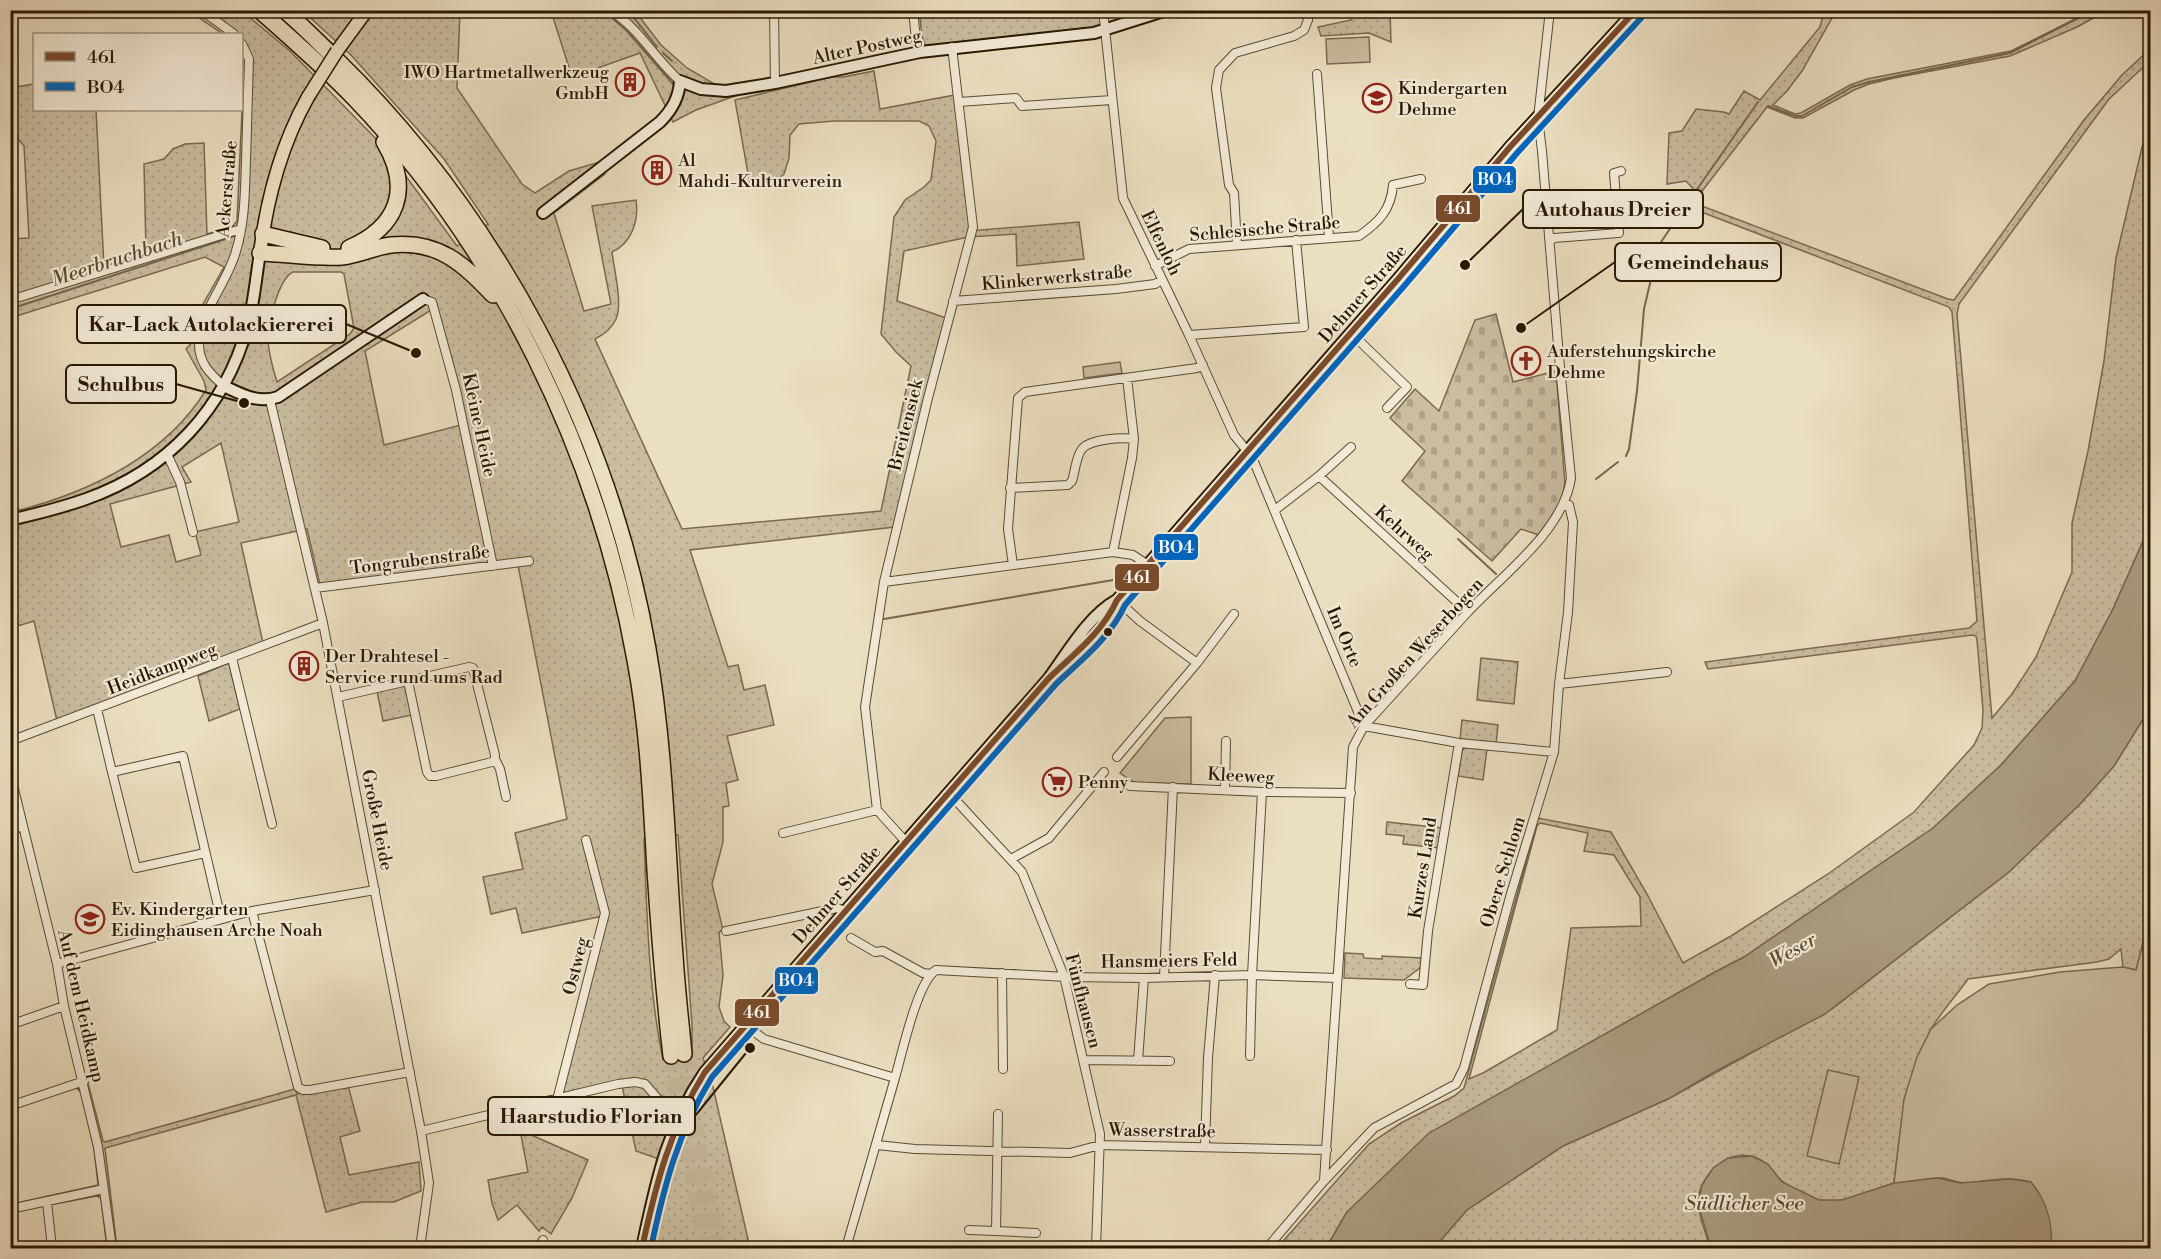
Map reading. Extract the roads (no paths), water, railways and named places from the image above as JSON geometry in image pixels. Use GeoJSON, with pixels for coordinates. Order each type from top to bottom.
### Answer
{"type":"FeatureCollection","features":[{"type":"Feature","properties":{"kind":"highway"},"geometry":{"type":"LineString","coordinates":[[260,10],[302,47],[365,111],[451,218],[513,316],[542,373],[588,483],[615,568],[635,660],[646,730],[662,972],[677,1055],[675,957],[659,720],[634,582],[616,518],[594,456],[551,357],[485,240],[435,170],[395,121],[362,84],[288,13]]}},
{"type":"Feature","properties":{"kind":"highway"},"geometry":{"type":"LineString","coordinates":[[263,234],[330,249],[349,248],[366,241],[382,229],[395,206],[399,186],[396,167],[390,153],[365,111]]}},
{"type":"Feature","properties":{"kind":"highway"},"geometry":{"type":"LineString","coordinates":[[260,253],[333,257],[392,245],[410,244],[428,247],[449,255],[468,268],[513,316]]}},
{"type":"Feature","properties":{"kind":"main road"},"geometry":{"type":"LineString","coordinates":[[260,253],[269,199],[297,116],[367,10]]}},
{"type":"Feature","properties":{"kind":"street"},"geometry":{"type":"LineString","coordinates":[[201,10],[233,33]]}},
{"type":"Feature","properties":{"kind":"street","name":"Alter Postweg"},"geometry":{"type":"LineString","coordinates":[[610,10],[624,14],[657,58],[680,81],[701,89],[718,92],[775,83],[920,52],[952,47],[1052,39],[1104,30],[1167,10]]}},
{"type":"Feature","properties":{"kind":"street"},"geometry":{"type":"LineString","coordinates":[[774,10],[775,83]]}},
{"type":"Feature","properties":{"kind":"street"},"geometry":{"type":"LineString","coordinates":[[913,10],[916,40],[920,52]]}},
{"type":"Feature","properties":{"kind":"street","name":"Elfenloh"},"geometry":{"type":"LineString","coordinates":[[1103,10],[1123,198],[1234,435],[1247,451]]}},
{"type":"Feature","properties":{"kind":"street"},"geometry":{"type":"LineString","coordinates":[[1237,245],[1234,193],[1229,185],[1216,88],[1219,70],[1235,53],[1283,40],[1304,30],[1308,20],[1306,10]]}},
{"type":"Feature","properties":{"kind":"street","name":"Am Großen Weserbogen"},"geometry":{"type":"LineString","coordinates":[[1324,1181],[1353,747],[1364,726],[1468,612],[1509,573],[1541,537],[1564,506],[1571,478],[1558,357],[1538,118],[1550,10]]}},
{"type":"Feature","properties":{"kind":"street","name":"Dehmer Straße"},"geometry":{"type":"LineString","coordinates":[[642,1248],[659,1171],[679,1114],[705,1072],[1048,678],[1093,619],[1117,600],[1510,147],[1636,10]]}},
{"type":"Feature","properties":{"kind":"street","name":"Ackerstraße"},"geometry":{"type":"LineString","coordinates":[[224,386],[207,370],[202,361],[199,352],[200,333],[230,268],[241,229],[244,208],[249,60],[243,47]]}},
{"type":"Feature","properties":{"kind":"street","name":"Breitensiek"},"geometry":{"type":"LineString","coordinates":[[877,810],[865,707],[884,582],[973,220],[952,47]]}},
{"type":"Feature","properties":{"kind":"street"},"geometry":{"type":"LineString","coordinates":[[1317,74],[1329,237]]}},
{"type":"Feature","properties":{"kind":"street"},"geometry":{"type":"LineString","coordinates":[[543,213],[660,122],[669,113],[676,99],[680,81]]}},
{"type":"Feature","properties":{"kind":"street"},"geometry":{"type":"LineString","coordinates":[[959,102],[1016,98],[1022,106],[1112,100]]}},
{"type":"Feature","properties":{"kind":"street"},"geometry":{"type":"LineString","coordinates":[[1550,241],[1554,238],[1619,233],[1614,173],[1621,171]]}},
{"type":"Feature","properties":{"kind":"street","name":"Schlesische Straße"},"geometry":{"type":"LineString","coordinates":[[1155,266],[1189,249],[1359,236],[1375,225],[1392,200],[1393,185],[1421,179]]}},
{"type":"Feature","properties":{"kind":"street"},"geometry":{"type":"LineString","coordinates":[[10,300],[241,229]]}},
{"type":"Feature","properties":{"kind":"street"},"geometry":{"type":"LineString","coordinates":[[1189,335],[1304,327],[1296,240]]}},
{"type":"Feature","properties":{"kind":"street"},"geometry":{"type":"LineString","coordinates":[[10,520],[72,504],[137,476],[167,454],[193,429],[224,386],[237,359],[248,324],[260,253]]}},
{"type":"Feature","properties":{"kind":"street","name":"Klinkerwerkstraße"},"geometry":{"type":"LineString","coordinates":[[953,301],[1116,289],[1155,284],[1162,280]]}},
{"type":"Feature","properties":{"kind":"street"},"geometry":{"type":"LineString","coordinates":[[224,386],[245,396],[270,400],[287,391],[423,299]]}},
{"type":"Feature","properties":{"kind":"street","name":"Kleine Heide"},"geometry":{"type":"LineString","coordinates":[[423,299],[432,302],[447,354],[461,409],[493,566]]}},
{"type":"Feature","properties":{"kind":"street"},"geometry":{"type":"LineString","coordinates":[[1351,333],[1407,387],[1387,408]]}},
{"type":"Feature","properties":{"kind":"street"},"geometry":{"type":"LineString","coordinates":[[1013,565],[1008,529],[1018,398],[1025,392],[1197,368],[1203,365]]}},
{"type":"Feature","properties":{"kind":"street"},"geometry":{"type":"LineString","coordinates":[[1113,552],[1134,439],[1127,378]]}},
{"type":"Feature","properties":{"kind":"street","name":"Große Heide"},"geometry":{"type":"LineString","coordinates":[[270,400],[323,623],[421,1131],[429,1183],[420,1248]]}},
{"type":"Feature","properties":{"kind":"street"},"geometry":{"type":"LineString","coordinates":[[1010,488],[1068,485],[1072,481],[1081,449],[1088,444],[1114,438],[1134,439]]}},
{"type":"Feature","properties":{"kind":"street"},"geometry":{"type":"LineString","coordinates":[[1275,510],[1319,476],[1351,447]]}},
{"type":"Feature","properties":{"kind":"street","name":"Im Orte"},"geometry":{"type":"LineString","coordinates":[[1247,451],[1252,457],[1275,510],[1364,726]]}},
{"type":"Feature","properties":{"kind":"street"},"geometry":{"type":"LineString","coordinates":[[167,454],[180,482],[193,532]]}},
{"type":"Feature","properties":{"kind":"street","name":"Kehrweg"},"geometry":{"type":"LineString","coordinates":[[1319,476],[1468,612]]}},
{"type":"Feature","properties":{"kind":"street","name":"Obere Schlom"},"geometry":{"type":"LineString","coordinates":[[1324,1181],[1374,1128],[1456,1084],[1464,1068],[1510,897],[1554,752],[1568,612],[1573,522],[1569,505],[1564,506]]}},
{"type":"Feature","properties":{"kind":"street"},"geometry":{"type":"LineString","coordinates":[[884,582],[1113,552],[1133,555],[1148,565]]}},
{"type":"Feature","properties":{"kind":"street","name":"Tongrubenstraße"},"geometry":{"type":"LineString","coordinates":[[315,588],[529,561]]}},
{"type":"Feature","properties":{"kind":"street"},"geometry":{"type":"LineString","coordinates":[[1117,600],[1140,621],[1197,663]]}},
{"type":"Feature","properties":{"kind":"street"},"geometry":{"type":"LineString","coordinates":[[1117,757],[1197,663],[1234,614]]}},
{"type":"Feature","properties":{"kind":"street","name":"Heidkampweg"},"geometry":{"type":"LineString","coordinates":[[10,741],[323,623]]}},
{"type":"Feature","properties":{"kind":"street"},"geometry":{"type":"LineString","coordinates":[[232,658],[272,824]]}},
{"type":"Feature","properties":{"kind":"street"},"geometry":{"type":"LineString","coordinates":[[338,697],[469,667],[473,668],[506,797]]}},
{"type":"Feature","properties":{"kind":"street"},"geometry":{"type":"LineString","coordinates":[[1559,684],[1666,672]]}},
{"type":"Feature","properties":{"kind":"street"},"geometry":{"type":"LineString","coordinates":[[408,681],[427,772],[430,776],[492,762],[495,759]]}},
{"type":"Feature","properties":{"kind":"street"},"geometry":{"type":"LineString","coordinates":[[97,709],[136,868],[205,853]]}},
{"type":"Feature","properties":{"kind":"street"},"geometry":{"type":"LineString","coordinates":[[1364,726],[1459,743],[1554,752]]}},
{"type":"Feature","properties":{"kind":"street"},"geometry":{"type":"LineString","coordinates":[[1225,790],[1226,741]]}},
{"type":"Feature","properties":{"kind":"street","name":"Kurzes Land"},"geometry":{"type":"LineString","coordinates":[[1410,984],[1423,985],[1428,932],[1459,743]]}},
{"type":"Feature","properties":{"kind":"street"},"geometry":{"type":"LineString","coordinates":[[112,772],[183,756],[221,919]]}},
{"type":"Feature","properties":{"kind":"street"},"geometry":{"type":"LineString","coordinates":[[1011,859],[1049,838],[1104,772]]}},
{"type":"Feature","properties":{"kind":"street","name":"Auf dem Heidkamp"},"geometry":{"type":"LineString","coordinates":[[10,773],[57,964],[64,1006],[98,1147],[112,1248]]}},
{"type":"Feature","properties":{"kind":"street","name":"Kleeweg"},"geometry":{"type":"LineString","coordinates":[[1130,786],[1262,792],[1351,793]]}},
{"type":"Feature","properties":{"kind":"street"},"geometry":{"type":"LineString","coordinates":[[1164,977],[1173,787]]}},
{"type":"Feature","properties":{"kind":"street"},"geometry":{"type":"LineString","coordinates":[[1250,1056],[1262,792]]}},
{"type":"Feature","properties":{"kind":"street","name":"Fünfhausen"},"geometry":{"type":"LineString","coordinates":[[949,793],[1022,872],[1064,976],[1100,1134],[1096,1248]]}},
{"type":"Feature","properties":{"kind":"street"},"geometry":{"type":"LineString","coordinates":[[783,833],[877,810],[906,842]]}},
{"type":"Feature","properties":{"kind":"street"},"geometry":{"type":"LineString","coordinates":[[10,830],[23,826]]}},
{"type":"Feature","properties":{"kind":"street","name":"Ostweg"},"geometry":{"type":"LineString","coordinates":[[557,1100],[605,913],[586,840]]}},
{"type":"Feature","properties":{"kind":"street"},"geometry":{"type":"LineString","coordinates":[[57,964],[252,911],[375,890]]}},
{"type":"Feature","properties":{"kind":"street"},"geometry":{"type":"LineString","coordinates":[[726,931],[837,908],[845,911]]}},
{"type":"Feature","properties":{"kind":"street"},"geometry":{"type":"LineString","coordinates":[[252,911],[296,1082],[303,1090],[410,1072]]}},
{"type":"Feature","properties":{"kind":"street"},"geometry":{"type":"LineString","coordinates":[[846,1248],[918,998],[931,974],[923,973],[883,951],[875,952],[851,938]]}},
{"type":"Feature","properties":{"kind":"street","name":"Hansmeiers Feld"},"geometry":{"type":"LineString","coordinates":[[931,974],[936,970],[1144,978],[1252,975],[1337,978]]}},
{"type":"Feature","properties":{"kind":"street"},"geometry":{"type":"LineString","coordinates":[[1002,973],[1003,1069]]}},
{"type":"Feature","properties":{"kind":"street"},"geometry":{"type":"LineString","coordinates":[[1205,1146],[1208,1058],[1215,975]]}},
{"type":"Feature","properties":{"kind":"street"},"geometry":{"type":"LineString","coordinates":[[1138,1061],[1144,978]]}},
{"type":"Feature","properties":{"kind":"street"},"geometry":{"type":"LineString","coordinates":[[10,1025],[64,1006]]}},
{"type":"Feature","properties":{"kind":"street"},"geometry":{"type":"LineString","coordinates":[[745,1025],[764,1039],[895,1078]]}},
{"type":"Feature","properties":{"kind":"street"},"geometry":{"type":"LineString","coordinates":[[1083,1060],[1170,1061]]}},
{"type":"Feature","properties":{"kind":"street"},"geometry":{"type":"LineString","coordinates":[[10,1106],[84,1082]]}},
{"type":"Feature","properties":{"kind":"street"},"geometry":{"type":"LineString","coordinates":[[421,1131],[618,1084],[635,1082],[645,1084],[665,1107],[679,1114]]}},
{"type":"Feature","properties":{"kind":"street"},"geometry":{"type":"LineString","coordinates":[[996,1231],[998,1114]]}},
{"type":"Feature","properties":{"kind":"street","name":"Wasserstraße"},"geometry":{"type":"LineString","coordinates":[[877,1145],[915,1149],[1070,1153],[1100,1145],[1327,1150]]}},
{"type":"Feature","properties":{"kind":"street"},"geometry":{"type":"LineString","coordinates":[[1267,1248],[1324,1181]]}},
{"type":"Feature","properties":{"kind":"street"},"geometry":{"type":"LineString","coordinates":[[10,1209],[104,1189]]}},
{"type":"Feature","properties":{"kind":"street"},"geometry":{"type":"LineString","coordinates":[[47,1202],[52,1248]]}},
{"type":"Feature","properties":{"kind":"street"},"geometry":{"type":"LineString","coordinates":[[969,1230],[1036,1233]]}},
{"type":"Feature","properties":{"kind":"street"},"geometry":{"type":"LineString","coordinates":[[538,1248],[543,1240]]}},
{"type":"Feature","properties":{"kind":"water","name":"Weser"},"geometry":{"type":"Polygon","coordinates":[[[2150,517],[2150,708],[2114,766],[2081,803],[2009,872],[1825,1014],[1714,1072],[1670,1098],[1563,1146],[1467,1210],[1434,1248],[1326,1248],[1347,1212],[1429,1133],[1744,957],[1933,828],[2001,765],[2075,681],[2113,609],[2148,530],[2150,517]]]}},
{"type":"Feature","properties":{"kind":"water","name":"Südlicher See"},"geometry":{"type":"Polygon","coordinates":[[[1752,1156],[1768,1164],[1782,1182],[1819,1200],[1842,1200],[1894,1183],[1937,1178],[1960,1183],[2010,1179],[2031,1182],[2037,1189],[2048,1214],[2051,1248],[1711,1248],[1698,1204],[1702,1185],[1713,1168],[1728,1158],[1752,1156]]]}},
{"type":"Feature","properties":{"kind":"waterway"},"geometry":{"type":"LineString","coordinates":[[590,10],[607,16]]}},
{"type":"Feature","properties":{"kind":"waterway"},"geometry":{"type":"LineString","coordinates":[[1768,106],[1802,116],[1852,87],[2010,53],[2094,10]]}},
{"type":"Feature","properties":{"kind":"waterway"},"geometry":{"type":"LineString","coordinates":[[631,14],[657,47]]}},
{"type":"Feature","properties":{"kind":"waterway"},"geometry":{"type":"LineString","coordinates":[[613,19],[626,30],[674,85]]}},
{"type":"Feature","properties":{"kind":"waterway"},"geometry":{"type":"LineString","coordinates":[[663,53],[672,61]]}},
{"type":"Feature","properties":{"kind":"waterway"},"geometry":{"type":"LineString","coordinates":[[1691,198],[1758,102]]}},
{"type":"Feature","properties":{"kind":"waterway"},"geometry":{"type":"LineString","coordinates":[[1626,456],[1637,391],[1644,309],[1659,245],[1682,211]]}},
{"type":"Feature","properties":{"kind":"waterway","name":"Meerbruchbach"},"geometry":{"type":"LineString","coordinates":[[10,309],[232,237]]}},
{"type":"Feature","properties":{"kind":"waterway"},"geometry":{"type":"LineString","coordinates":[[1596,479],[1618,462]]}},
{"type":"Feature","properties":{"kind":"waterway"},"geometry":{"type":"LineString","coordinates":[[1458,539],[1496,574]]}},
{"type":"Feature","properties":{"kind":"waterway"},"geometry":{"type":"LineString","coordinates":[[884,619],[1119,579],[1132,565]]}},
{"type":"Feature","properties":{"kind":"tunnel"},"geometry":{"type":"LineString","coordinates":[[684,1054],[710,1209],[719,1248]]}},
{"type":"Feature","properties":{"kind":"tunnel"},"geometry":{"type":"LineString","coordinates":[[671,1056],[707,1248]]}},
{"type":"Feature","properties":{"kind":"place","name":"IWO Hartmetallwerkzeug GmbH"},"geometry":{"type":"Point","coordinates":[630,82]}},
{"type":"Feature","properties":{"kind":"place","name":"Kindergarten Dehme"},"geometry":{"type":"Point","coordinates":[1377,98]}},
{"type":"Feature","properties":{"kind":"place","name":"Al Mahdi-Kulturverein"},"geometry":{"type":"Point","coordinates":[657,170]}},
{"type":"Feature","properties":{"kind":"place","name":"Autohaus Dreier"},"geometry":{"type":"Point","coordinates":[1465,265]}},
{"type":"Feature","properties":{"kind":"place","name":"Gemeindehaus"},"geometry":{"type":"Point","coordinates":[1521,328]}},
{"type":"Feature","properties":{"kind":"place","name":"Kar-Lack Autolackiererei"},"geometry":{"type":"Point","coordinates":[416,353]}},
{"type":"Feature","properties":{"kind":"place","name":"Auferstehungskirche Dehme"},"geometry":{"type":"Point","coordinates":[1526,361]}},
{"type":"Feature","properties":{"kind":"place","name":"Schulbus"},"geometry":{"type":"Point","coordinates":[244,403]}},
{"type":"Feature","properties":{"kind":"place","name":"Der Drahtesel - Service rund ums Rad"},"geometry":{"type":"Point","coordinates":[304,666]}},
{"type":"Feature","properties":{"kind":"place","name":"Penny"},"geometry":{"type":"Point","coordinates":[1057,782]}},
{"type":"Feature","properties":{"kind":"place","name":"Ev. Kindergarten Eidinghausen Arche Noah"},"geometry":{"type":"Point","coordinates":[90,919]}},
{"type":"Feature","properties":{"kind":"place","name":"Haarstudio Florian"},"geometry":{"type":"Point","coordinates":[750,1048]}}]}
